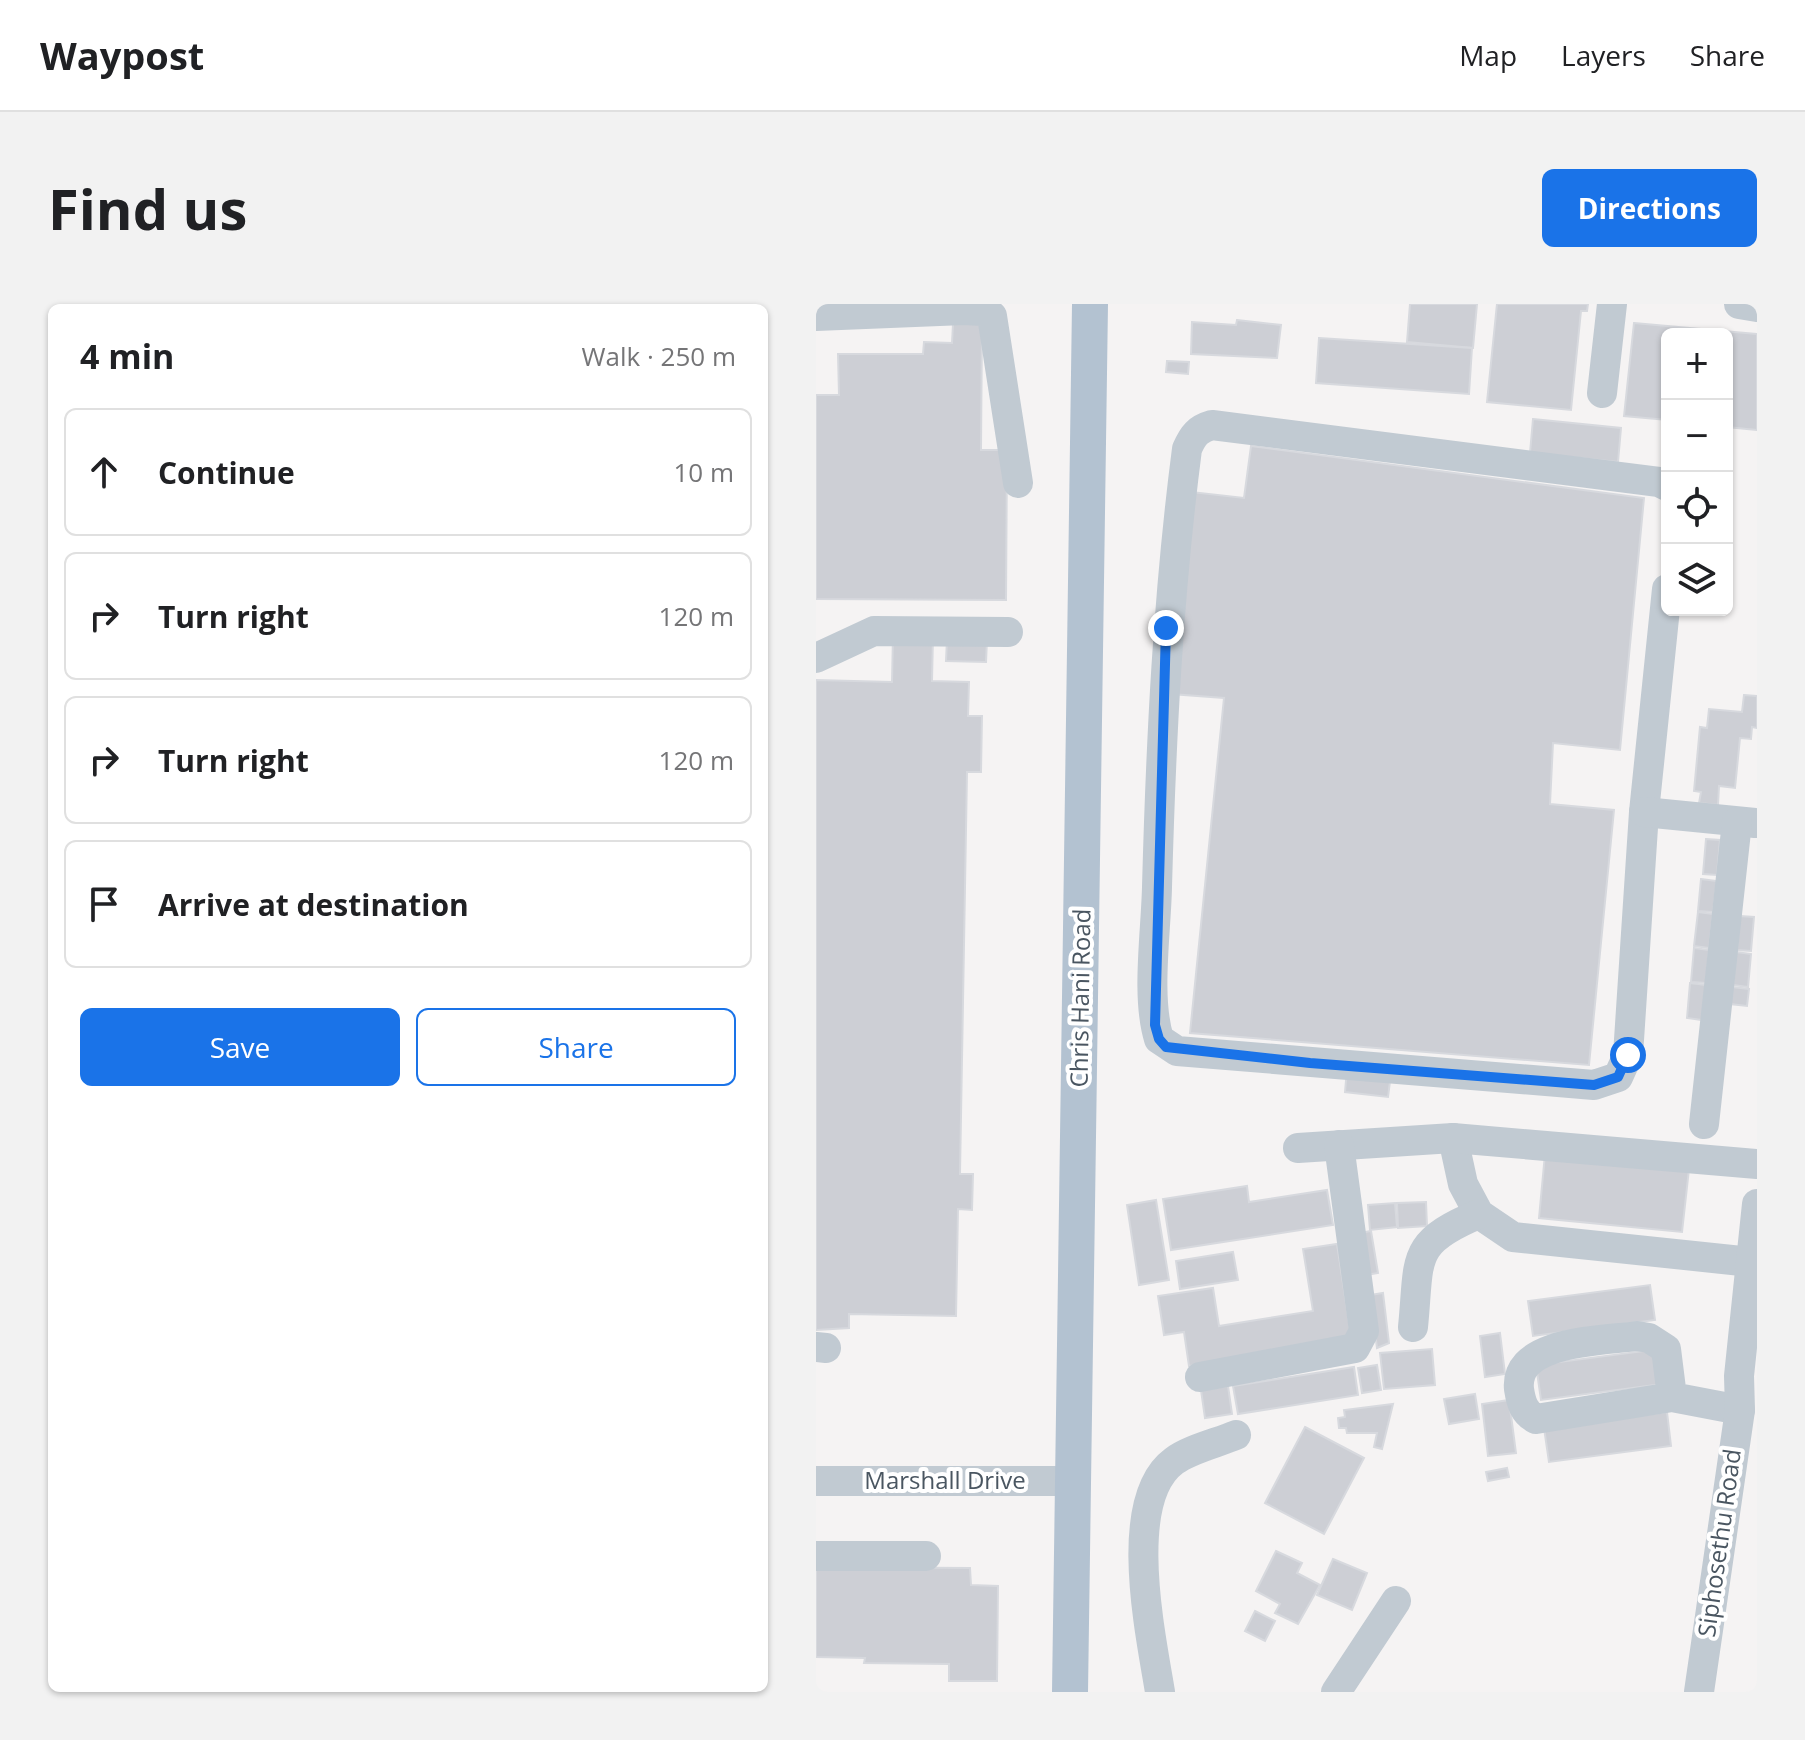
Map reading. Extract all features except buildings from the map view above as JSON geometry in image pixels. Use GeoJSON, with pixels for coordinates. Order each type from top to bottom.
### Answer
{"type":"FeatureCollection","features":[{"type":"Feature","properties":{"kind":"main road","name":"Chris Hani Road"},"geometry":{"type":"LineString","coordinates":[[1070,1692],[1090,304]]}},
{"type":"Feature","properties":{"kind":"street"},"geometry":{"type":"LineString","coordinates":[[1602,393],[1612,304]]}},
{"type":"Feature","properties":{"kind":"street"},"geometry":{"type":"LineString","coordinates":[[1739,304],[1757,307]]}},
{"type":"Feature","properties":{"kind":"street"},"geometry":{"type":"LineString","coordinates":[[816,316],[964,310],[983,311],[992,316],[1018,483]]}},
{"type":"Feature","properties":{"kind":"street"},"geometry":{"type":"LineString","coordinates":[[1661,483],[1212,425],[1200,429],[1192,437],[1187,449],[1166,628],[1155,948],[1155,1025],[1159,1039],[1177,1051],[1607,1083],[1618,1077],[1628,1055],[1644,812],[1664,616]]}},
{"type":"Feature","properties":{"kind":"street"},"geometry":{"type":"LineString","coordinates":[[816,658],[874,631],[1008,632]]}},
{"type":"Feature","properties":{"kind":"street"},"geometry":{"type":"LineString","coordinates":[[1644,812],[1747,823],[1704,1124]]}},
{"type":"Feature","properties":{"kind":"street"},"geometry":{"type":"LineString","coordinates":[[1453,1138],[1463,1184],[1479,1214],[1513,1237],[1751,1262]]}},
{"type":"Feature","properties":{"kind":"street"},"geometry":{"type":"LineString","coordinates":[[1298,1148],[1453,1138],[1757,1164]]}},
{"type":"Feature","properties":{"kind":"street"},"geometry":{"type":"LineString","coordinates":[[1200,1377],[1355,1348],[1362,1339],[1364,1331],[1339,1145]]}},
{"type":"Feature","properties":{"kind":"street","name":"Siphosethu Road"},"geometry":{"type":"LineString","coordinates":[[1699,1692],[1740,1410],[1739,1376],[1757,1204]]}},
{"type":"Feature","properties":{"kind":"street"},"geometry":{"type":"LineString","coordinates":[[1413,1327],[1419,1270],[1430,1240],[1443,1229],[1479,1214]]}},
{"type":"Feature","properties":{"kind":"street"},"geometry":{"type":"LineString","coordinates":[[1672,1397],[1666,1349],[1649,1338],[1637,1336],[1552,1349],[1532,1356],[1520,1374],[1523,1406],[1528,1415],[1536,1419],[1672,1397],[1740,1410]]}},
{"type":"Feature","properties":{"kind":"street"},"geometry":{"type":"LineString","coordinates":[[1160,1692],[1142,1546],[1151,1493],[1174,1461],[1236,1435]]}},
{"type":"Feature","properties":{"kind":"street","name":"Marshall Drive"},"geometry":{"type":"LineString","coordinates":[[816,1481],[1074,1481]]}},
{"type":"Feature","properties":{"kind":"street"},"geometry":{"type":"LineString","coordinates":[[816,1556],[926,1556]]}},
{"type":"Feature","properties":{"kind":"street"},"geometry":{"type":"LineString","coordinates":[[1336,1692],[1396,1601]]}},
{"type":"Feature","properties":{"kind":"route"},"geometry":{"type":"LineString","coordinates":[[1166,628],[1155,1025],[1159,1039],[1166,1047],[1177,1051],[1310,1063],[1594,1085],[1618,1077],[1628,1055]]}}]}
